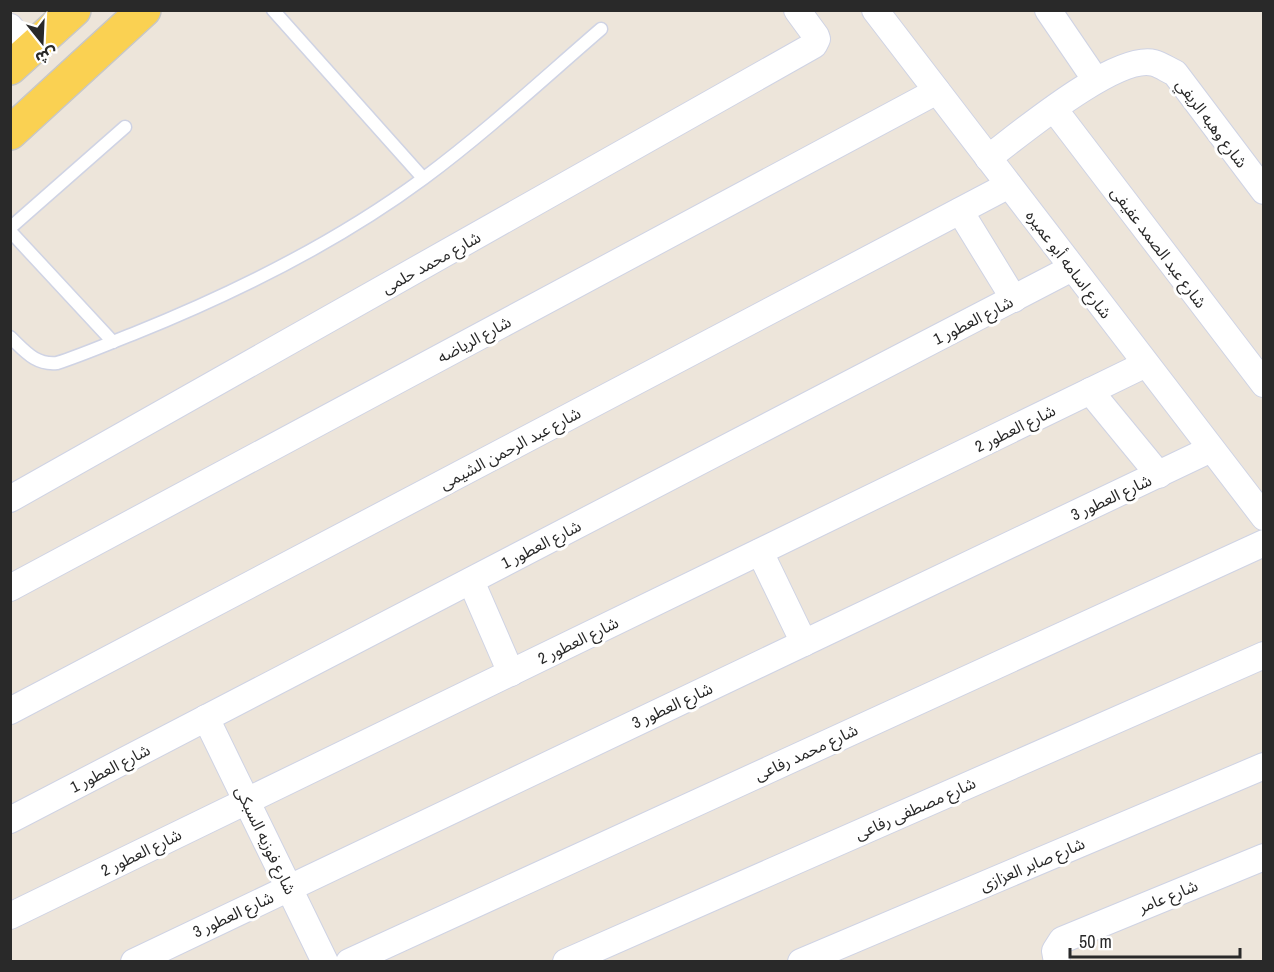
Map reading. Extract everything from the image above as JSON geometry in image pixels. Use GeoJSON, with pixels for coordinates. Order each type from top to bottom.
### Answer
{"type":"FeatureCollection","features":[{"type":"Feature","properties":{"kind":"main road"},"geometry":{"type":"LineString","coordinates":[[17,49],[74,10]]}},
{"type":"Feature","properties":{"kind":"main road"},"geometry":{"type":"LineString","coordinates":[[10,133],[144,10]]}},
{"type":"Feature","properties":{"kind":"street","name":"شارع محمد حلمى"},"geometry":{"type":"LineString","coordinates":[[10,500],[814,45],[817,43],[816,36],[797,10]]}},
{"type":"Feature","properties":{"kind":"street","name":"شارع اسامه أبو عميره"},"geometry":{"type":"LineString","coordinates":[[875,10],[1263,517]]}},
{"type":"Feature","properties":{"kind":"street"},"geometry":{"type":"LineString","coordinates":[[988,158],[1095,79],[1048,10]]}},
{"type":"Feature","properties":{"kind":"street","name":"شارع وهبه الريفي"},"geometry":{"type":"LineString","coordinates":[[1095,79],[1131,64],[1153,62],[1175,73],[1263,191]]}},
{"type":"Feature","properties":{"kind":"street","name":"شارع الرياضه"},"geometry":{"type":"LineString","coordinates":[[10,588],[936,91]]}},
{"type":"Feature","properties":{"kind":"street","name":"شارع عبد الصمد عفيفى"},"geometry":{"type":"LineString","coordinates":[[1054,110],[1263,384]]}},
{"type":"Feature","properties":{"kind":"street","name":"شارع عبد الرحمن الشيمى"},"geometry":{"type":"LineString","coordinates":[[10,711],[1009,185]]}},
{"type":"Feature","properties":{"kind":"street"},"geometry":{"type":"LineString","coordinates":[[960,211],[1014,299]]}},
{"type":"Feature","properties":{"kind":"street","name":"شارع العطور 1"},"geometry":{"type":"LineString","coordinates":[[10,820],[1072,268]]}},
{"type":"Feature","properties":{"kind":"street","name":"شارع العطور 2"},"geometry":{"type":"LineString","coordinates":[[10,916],[1146,364]]}},
{"type":"Feature","properties":{"kind":"street"},"geometry":{"type":"LineString","coordinates":[[1090,391],[1159,475]]}},
{"type":"Feature","properties":{"kind":"street","name":"شارع العطور 3"},"geometry":{"type":"LineString","coordinates":[[134,962],[1211,449]]}},
{"type":"Feature","properties":{"kind":"street","name":"شارع محمد رفاعى"},"geometry":{"type":"LineString","coordinates":[[349,962],[1263,543]]}},
{"type":"Feature","properties":{"kind":"street"},"geometry":{"type":"LineString","coordinates":[[760,552],[804,643]]}},
{"type":"Feature","properties":{"kind":"street"},"geometry":{"type":"LineString","coordinates":[[471,581],[511,673]]}},
{"type":"Feature","properties":{"kind":"street","name":"شارع مصطفى رفاعى"},"geometry":{"type":"LineString","coordinates":[[566,962],[1263,655]]}},
{"type":"Feature","properties":{"kind":"street","name":"شارع فوزيه السبكى"},"geometry":{"type":"LineString","coordinates":[[206,718],[325,962]]}},
{"type":"Feature","properties":{"kind":"street","name":"شارع صابر العزازى"},"geometry":{"type":"LineString","coordinates":[[801,962],[1263,766]]}},
{"type":"Feature","properties":{"kind":"street","name":"شارع عامر"},"geometry":{"type":"LineString","coordinates":[[1057,962],[1055,951],[1062,940],[1263,857]]}},
{"type":"Feature","properties":{"kind":"lane"},"geometry":{"type":"LineString","coordinates":[[273,10],[423,178]]}},
{"type":"Feature","properties":{"kind":"lane"},"geometry":{"type":"LineString","coordinates":[[10,337],[32,358],[48,364],[65,361],[221,297],[273,271],[375,212],[423,178],[601,29]]}},
{"type":"Feature","properties":{"kind":"lane"},"geometry":{"type":"LineString","coordinates":[[113,342],[10,230],[125,127]]}}]}
